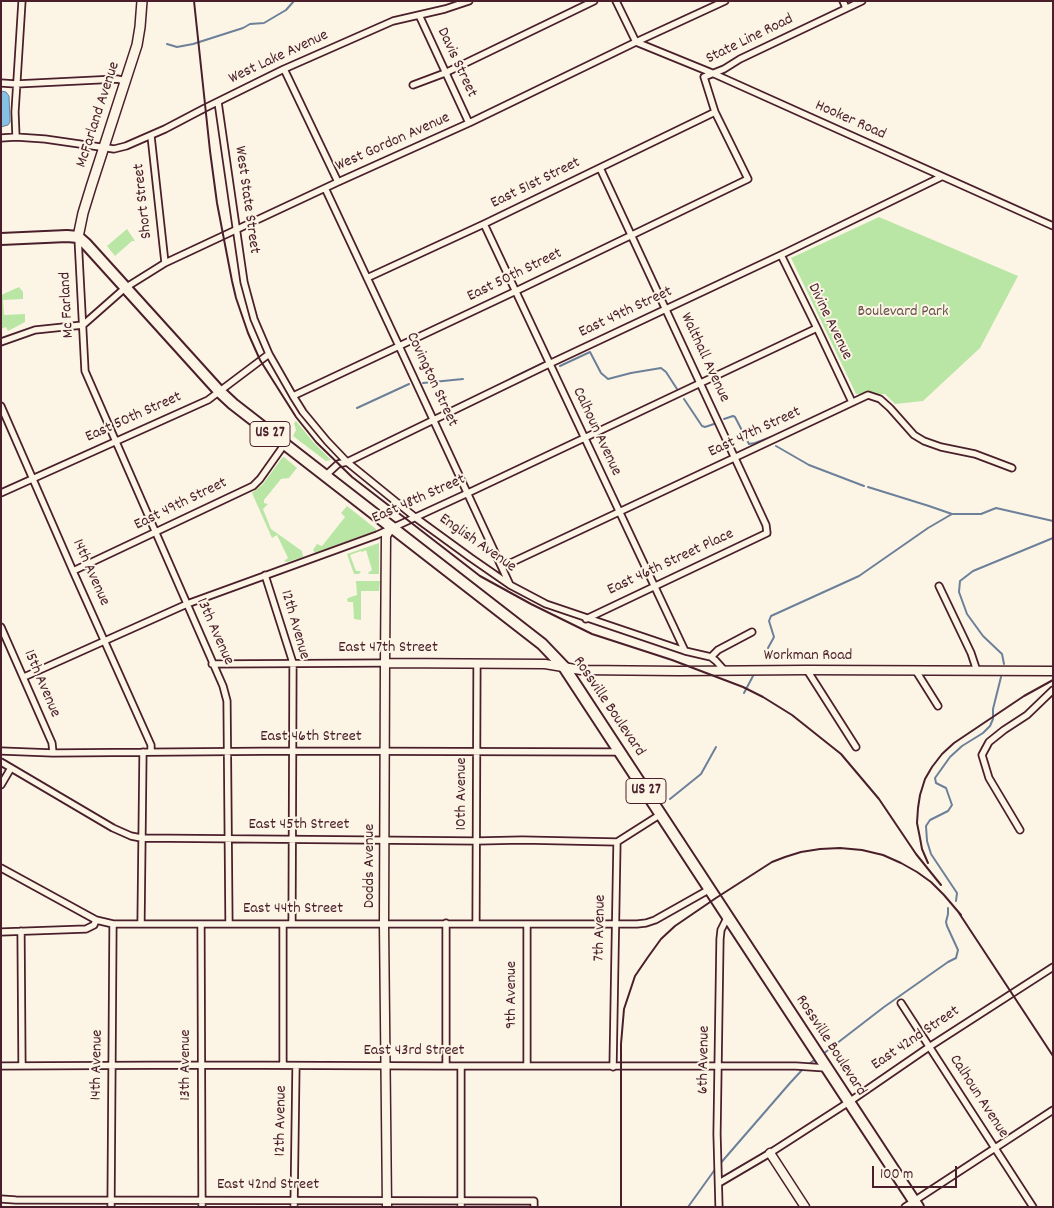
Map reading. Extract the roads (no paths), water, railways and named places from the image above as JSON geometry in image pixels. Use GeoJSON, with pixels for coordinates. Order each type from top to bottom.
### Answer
{"type":"FeatureCollection","features":[{"type":"Feature","properties":{"kind":"highway"},"geometry":{"type":"LineString","coordinates":[[1,239],[78,237]]}},
{"type":"Feature","properties":{"kind":"highway","name":"US 27"},"geometry":{"type":"LineString","coordinates":[[78,237],[125,288]]}},
{"type":"Feature","properties":{"kind":"highway","name":"Rossville Boulevard"},"geometry":{"type":"LineString","coordinates":[[125,288],[233,404],[542,644],[564,667],[849,1102],[913,1205]]}},
{"type":"Feature","properties":{"kind":"main road","name":"McFarland Avenue"},"geometry":{"type":"LineString","coordinates":[[78,237],[83,213],[137,45],[142,1]]}},
{"type":"Feature","properties":{"kind":"street"},"geometry":{"type":"LineString","coordinates":[[16,137],[16,84],[22,1]]}},
{"type":"Feature","properties":{"kind":"street","name":"West Lake Avenue"},"geometry":{"type":"LineString","coordinates":[[1,138],[45,139],[114,149],[151,136],[284,69],[393,22],[469,1]]}},
{"type":"Feature","properties":{"kind":"street"},"geometry":{"type":"LineString","coordinates":[[413,85],[445,73],[594,1]]}},
{"type":"Feature","properties":{"kind":"street"},"geometry":{"type":"LineString","coordinates":[[616,1],[636,42]]}},
{"type":"Feature","properties":{"kind":"street","name":"West Gordon Avenue"},"geometry":{"type":"LineString","coordinates":[[83,326],[125,288],[165,263],[469,123],[725,1]]}},
{"type":"Feature","properties":{"kind":"street"},"geometry":{"type":"LineString","coordinates":[[843,1],[846,8]]}},
{"type":"Feature","properties":{"kind":"street","name":"State Line Road"},"geometry":{"type":"LineString","coordinates":[[715,112],[704,77],[862,1]]}},
{"type":"Feature","properties":{"kind":"street","name":"Davis Street"},"geometry":{"type":"LineString","coordinates":[[419,15],[469,123]]}},
{"type":"Feature","properties":{"kind":"street","name":"Hooker Road"},"geometry":{"type":"LineString","coordinates":[[636,42],[1053,226]]}},
{"type":"Feature","properties":{"kind":"street"},"geometry":{"type":"LineString","coordinates":[[284,69],[338,182]]}},
{"type":"Feature","properties":{"kind":"street"},"geometry":{"type":"LineString","coordinates":[[1,83],[126,80]]}},
{"type":"Feature","properties":{"kind":"street","name":"West State Street"},"geometry":{"type":"LineString","coordinates":[[218,102],[244,282],[249,302]]}},
{"type":"Feature","properties":{"kind":"street","name":"East 51st Street"},"geometry":{"type":"LineString","coordinates":[[367,278],[484,224],[715,112]]}},
{"type":"Feature","properties":{"kind":"street","name":"East 50th Street"},"geometry":{"type":"LineString","coordinates":[[293,396],[748,179],[715,112]]}},
{"type":"Feature","properties":{"kind":"street","name":"Short Street"},"geometry":{"type":"LineString","coordinates":[[151,136],[165,263]]}},
{"type":"Feature","properties":{"kind":"street","name":"Walthall Avenue"},"geometry":{"type":"LineString","coordinates":[[600,168],[766,525],[767,533]]}},
{"type":"Feature","properties":{"kind":"street","name":"East 49th Street"},"geometry":{"type":"LineString","coordinates":[[325,476],[338,464],[346,462],[433,419],[666,310],[941,177]]}},
{"type":"Feature","properties":{"kind":"street","name":"Covington Street"},"geometry":{"type":"LineString","coordinates":[[325,188],[510,585]]}},
{"type":"Feature","properties":{"kind":"street","name":"Calhoun Avenue"},"geometry":{"type":"LineString","coordinates":[[484,224],[685,651]]}},
{"type":"Feature","properties":{"kind":"street","name":"Mc Farland"},"geometry":{"type":"LineString","coordinates":[[78,237],[85,371]]}},
{"type":"Feature","properties":{"kind":"street","name":"Divine Avenue"},"geometry":{"type":"LineString","coordinates":[[781,255],[852,402]]}},
{"type":"Feature","properties":{"kind":"street","name":"English Avenue"},"geometry":{"type":"LineString","coordinates":[[249,302],[269,354],[293,396],[313,425],[346,462],[416,518],[510,585],[546,604],[685,651],[711,657]]}},
{"type":"Feature","properties":{"kind":"street"},"geometry":{"type":"LineString","coordinates":[[1,342],[35,330],[83,326]]}},
{"type":"Feature","properties":{"kind":"street","name":"East 48th Street"},"geometry":{"type":"LineString","coordinates":[[24,678],[187,604],[377,535],[416,518],[817,328]]}},
{"type":"Feature","properties":{"kind":"street","name":"East 50th Street"},"geometry":{"type":"LineString","coordinates":[[1,493],[208,400],[269,354]]}},
{"type":"Feature","properties":{"kind":"street","name":"13th Avenue"},"geometry":{"type":"LineString","coordinates":[[85,371],[223,686],[227,701],[229,924]]}},
{"type":"Feature","properties":{"kind":"street","name":"East 47th Street"},"geometry":{"type":"LineString","coordinates":[[502,567],[868,395],[880,399],[914,435],[924,441],[940,447],[974,454],[1012,468]]}},
{"type":"Feature","properties":{"kind":"street","name":"14th Avenue"},"geometry":{"type":"LineString","coordinates":[[1,406],[151,745],[152,752]]}},
{"type":"Feature","properties":{"kind":"street","name":"East 49th Street"},"geometry":{"type":"LineString","coordinates":[[73,571],[253,486],[284,445]]}},
{"type":"Feature","properties":{"kind":"street","name":"Dodds Avenue"},"geometry":{"type":"LineString","coordinates":[[387,1203],[384,924],[385,663],[386,536],[391,528]]}},
{"type":"Feature","properties":{"kind":"street","name":"East 46th Street Place"},"geometry":{"type":"LineString","coordinates":[[586,619],[767,533]]}},
{"type":"Feature","properties":{"kind":"street","name":"12th Avenue"},"geometry":{"type":"LineString","coordinates":[[265,575],[292,663],[292,924]]}},
{"type":"Feature","properties":{"kind":"street"},"geometry":{"type":"LineString","coordinates":[[939,586],[971,653],[977,671]]}},
{"type":"Feature","properties":{"kind":"street","name":"15th Avenue"},"geometry":{"type":"LineString","coordinates":[[1,627],[52,743],[53,753]]}},
{"type":"Feature","properties":{"kind":"street"},"geometry":{"type":"LineString","coordinates":[[725,671],[711,657],[718,650],[752,632]]}},
{"type":"Feature","properties":{"kind":"street","name":"East 47th Street"},"geometry":{"type":"LineString","coordinates":[[212,664],[477,663],[545,664],[564,667]]}},
{"type":"Feature","properties":{"kind":"street","name":"10th Avenue"},"geometry":{"type":"LineString","coordinates":[[476,924],[477,663]]}},
{"type":"Feature","properties":{"kind":"street","name":"Workman Road"},"geometry":{"type":"LineString","coordinates":[[564,667],[581,670],[1053,671]]}},
{"type":"Feature","properties":{"kind":"street"},"geometry":{"type":"LineString","coordinates":[[807,670],[856,747]]}},
{"type":"Feature","properties":{"kind":"street"},"geometry":{"type":"LineString","coordinates":[[916,671],[938,706]]}},
{"type":"Feature","properties":{"kind":"street"},"geometry":{"type":"LineString","coordinates":[[1020,830],[989,778],[982,755],[988,742],[1027,715],[1053,690]]}},
{"type":"Feature","properties":{"kind":"street","name":"East 46th Street"},"geometry":{"type":"LineString","coordinates":[[1,751],[53,753],[228,751],[621,752]]}},
{"type":"Feature","properties":{"kind":"street"},"geometry":{"type":"LineString","coordinates":[[141,923],[143,752]]}},
{"type":"Feature","properties":{"kind":"street","name":"East 45th Street"},"geometry":{"type":"LineString","coordinates":[[1,762],[113,828],[141,838],[617,842]]}},
{"type":"Feature","properties":{"kind":"street"},"geometry":{"type":"LineString","coordinates":[[1,785],[11,768]]}},
{"type":"Feature","properties":{"kind":"street"},"geometry":{"type":"LineString","coordinates":[[617,842],[662,814]]}},
{"type":"Feature","properties":{"kind":"street","name":"7th Avenue"},"geometry":{"type":"LineString","coordinates":[[613,1066],[617,842]]}},
{"type":"Feature","properties":{"kind":"street","name":"East 44th Street"},"geometry":{"type":"LineString","coordinates":[[1,868],[96,920],[113,924],[637,924],[646,923],[666,914],[710,889]]}},
{"type":"Feature","properties":{"kind":"street","name":"6th Avenue"},"geometry":{"type":"LineString","coordinates":[[719,1207],[720,940],[721,930],[728,916]]}},
{"type":"Feature","properties":{"kind":"street"},"geometry":{"type":"LineString","coordinates":[[1,932],[86,929],[94,925],[96,920]]}},
{"type":"Feature","properties":{"kind":"street"},"geometry":{"type":"LineString","coordinates":[[446,923],[446,1066]]}},
{"type":"Feature","properties":{"kind":"street","name":"14th Avenue"},"geometry":{"type":"LineString","coordinates":[[110,1207],[113,924]]}},
{"type":"Feature","properties":{"kind":"street","name":"13th Avenue"},"geometry":{"type":"LineString","coordinates":[[201,924],[202,1203]]}},
{"type":"Feature","properties":{"kind":"street","name":"12th Avenue"},"geometry":{"type":"LineString","coordinates":[[283,924],[283,1066]]}},
{"type":"Feature","properties":{"kind":"street","name":"9th Avenue"},"geometry":{"type":"LineString","coordinates":[[527,924],[527,1066]]}},
{"type":"Feature","properties":{"kind":"street"},"geometry":{"type":"LineString","coordinates":[[20,931],[22,1066]]}},
{"type":"Feature","properties":{"kind":"street","name":"East 42nd Street"},"geometry":{"type":"LineString","coordinates":[[719,1184],[770,1154],[1053,966]]}},
{"type":"Feature","properties":{"kind":"street","name":"Calhoun Avenue"},"geometry":{"type":"LineString","coordinates":[[901,1003],[1033,1207]]}},
{"type":"Feature","properties":{"kind":"street","name":"East 43rd Street"},"geometry":{"type":"LineString","coordinates":[[1,1066],[796,1066],[826,1068]]}},
{"type":"Feature","properties":{"kind":"street","name":"12th Avenue"},"geometry":{"type":"LineString","coordinates":[[294,1204],[296,1066]]}},
{"type":"Feature","properties":{"kind":"street"},"geometry":{"type":"LineString","coordinates":[[461,1066],[461,1204]]}},
{"type":"Feature","properties":{"kind":"street"},"geometry":{"type":"LineString","coordinates":[[913,1205],[1053,1110]]}},
{"type":"Feature","properties":{"kind":"street"},"geometry":{"type":"LineString","coordinates":[[770,1154],[805,1207]]}},
{"type":"Feature","properties":{"kind":"street","name":"East 42nd Street"},"geometry":{"type":"LineString","coordinates":[[1,1199],[294,1204],[534,1204]]}},
{"type":"Feature","properties":{"kind":"street"},"geometry":{"type":"LineString","coordinates":[[16,1200],[16,1207]]}},
{"type":"Feature","properties":{"kind":"water"},"geometry":{"type":"Polygon","coordinates":[[[1,91],[6,92],[9,96],[10,122],[8,125],[1,127],[1,91]]]}},
{"type":"Feature","properties":{"kind":"waterway"},"geometry":{"type":"LineString","coordinates":[[167,44],[177,47],[193,44],[250,24],[264,23],[286,10],[294,1]]}},
{"type":"Feature","properties":{"kind":"waterway"},"geometry":{"type":"LineString","coordinates":[[560,366],[590,352],[601,373],[608,379],[661,368],[666,372],[677,389]]}},
{"type":"Feature","properties":{"kind":"waterway"},"geometry":{"type":"LineString","coordinates":[[512,378],[543,363]]}},
{"type":"Feature","properties":{"kind":"waterway"},"geometry":{"type":"LineString","coordinates":[[423,383],[463,379]]}},
{"type":"Feature","properties":{"kind":"waterway"},"geometry":{"type":"LineString","coordinates":[[357,408],[409,384]]}},
{"type":"Feature","properties":{"kind":"waterway"},"geometry":{"type":"LineString","coordinates":[[684,399],[702,426],[714,424]]}},
{"type":"Feature","properties":{"kind":"waterway"},"geometry":{"type":"LineString","coordinates":[[724,419],[735,417],[749,444],[771,437]]}},
{"type":"Feature","properties":{"kind":"waterway"},"geometry":{"type":"LineString","coordinates":[[776,446],[809,465],[864,486]]}},
{"type":"Feature","properties":{"kind":"waterway"},"geometry":{"type":"LineString","coordinates":[[868,487],[952,514],[981,514],[996,508],[1053,521]]}},
{"type":"Feature","properties":{"kind":"waterway"},"geometry":{"type":"LineString","coordinates":[[768,648],[774,637],[769,621],[771,616],[859,576],[928,528],[952,514]]}},
{"type":"Feature","properties":{"kind":"waterway"},"geometry":{"type":"LineString","coordinates":[[1004,664],[1002,654],[983,636],[967,614],[959,592],[960,581],[973,571],[1053,538]]}},
{"type":"Feature","properties":{"kind":"waterway"},"geometry":{"type":"LineString","coordinates":[[744,693],[753,676]]}},
{"type":"Feature","properties":{"kind":"waterway"},"geometry":{"type":"LineString","coordinates":[[956,901],[957,893],[931,854],[927,841],[926,826],[930,820],[948,811],[952,805],[946,788],[936,783],[935,778],[950,757],[990,726],[1001,677]]}},
{"type":"Feature","properties":{"kind":"waterway"},"geometry":{"type":"LineString","coordinates":[[670,799],[701,774],[716,747]]}},
{"type":"Feature","properties":{"kind":"waterway"},"geometry":{"type":"LineString","coordinates":[[823,1054],[884,1007],[956,958],[958,950],[946,922],[948,908]]}},
{"type":"Feature","properties":{"kind":"waterway"},"geometry":{"type":"LineString","coordinates":[[809,1064],[817,1058]]}},
{"type":"Feature","properties":{"kind":"waterway"},"geometry":{"type":"LineString","coordinates":[[719,1165],[803,1069]]}},
{"type":"Feature","properties":{"kind":"waterway"},"geometry":{"type":"LineString","coordinates":[[688,1207],[716,1168]]}},
{"type":"Feature","properties":{"kind":"railway"},"geometry":{"type":"LineString","coordinates":[[194,1],[217,203],[236,298],[260,360],[296,417],[316,442],[352,477],[480,576],[592,634],[672,660],[743,687],[792,715],[841,754],[879,799],[916,854],[941,885]]}},
{"type":"Feature","properties":{"kind":"railway"},"geometry":{"type":"LineString","coordinates":[[928,863],[922,849],[917,823],[920,795],[925,779],[932,767],[954,743],[1024,696],[1053,680]]}},
{"type":"Feature","properties":{"kind":"railway"},"geometry":{"type":"LineString","coordinates":[[621,1207],[621,1044],[624,1009],[635,976],[661,939],[675,926],[772,862],[801,852],[840,848],[862,850],[883,855],[901,863],[931,882],[961,915]]}},
{"type":"Feature","properties":{"kind":"railway"},"geometry":{"type":"LineString","coordinates":[[957,910],[1053,1056]]}},
{"type":"Feature","properties":{"kind":"park label","name":"Boulevard Park"},"geometry":{"type":"Point","coordinates":[903,313]}}]}
